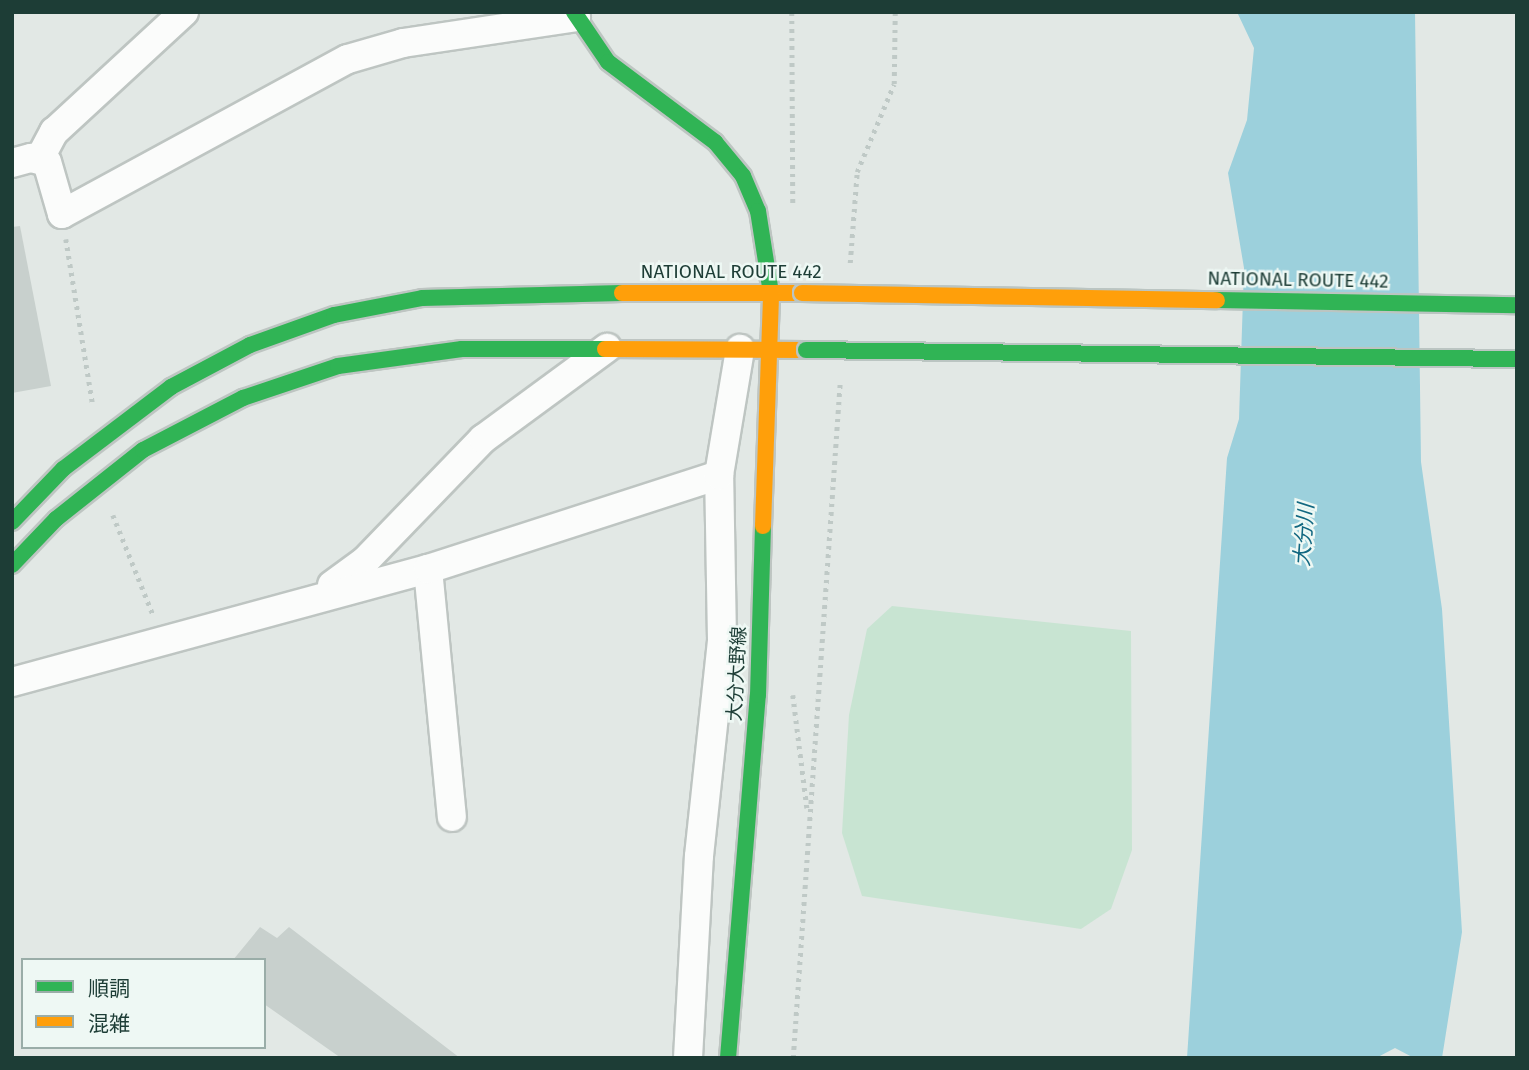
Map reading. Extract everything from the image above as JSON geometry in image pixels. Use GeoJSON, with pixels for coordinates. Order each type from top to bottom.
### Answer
{"type":"FeatureCollection","features":[{"type":"Feature","properties":{"kind":"main road","name":"大分大野線"},"geometry":{"type":"LineString","coordinates":[[575,15],[608,62],[715,142],[743,176],[758,211],[771,293],[758,695],[728,1058]]}},
{"type":"Feature","properties":{"kind":"main road","name":"NATIONAL ROUTE 442"},"geometry":{"type":"LineString","coordinates":[[12,522],[83,452],[171,387],[250,345],[334,315],[467,294],[802,293],[1517,305]]}},
{"type":"Feature","properties":{"kind":"main road"},"geometry":{"type":"LineString","coordinates":[[12,565],[56,519],[143,450],[265,389],[338,366],[418,352],[607,348],[771,349],[1517,359]]}},
{"type":"Feature","properties":{"kind":"street"},"geometry":{"type":"LineString","coordinates":[[40,158],[54,132],[184,12]]}},
{"type":"Feature","properties":{"kind":"street"},"geometry":{"type":"LineString","coordinates":[[12,163],[40,158],[50,166],[62,214],[348,60],[403,43],[575,15]]}},
{"type":"Feature","properties":{"kind":"street"},"geometry":{"type":"LineString","coordinates":[[301,599],[365,561],[482,439],[607,348]]}},
{"type":"Feature","properties":{"kind":"street"},"geometry":{"type":"LineString","coordinates":[[688,1058],[699,856],[722,640],[719,475],[740,349]]}},
{"type":"Feature","properties":{"kind":"street"},"geometry":{"type":"LineString","coordinates":[[12,682],[301,599],[428,569],[719,475]]}},
{"type":"Feature","properties":{"kind":"street"},"geometry":{"type":"LineString","coordinates":[[428,569],[453,817]]}},
{"type":"Feature","properties":{"kind":"path"},"geometry":{"type":"LineString","coordinates":[[792,12],[794,217]]}},
{"type":"Feature","properties":{"kind":"path"},"geometry":{"type":"LineString","coordinates":[[848,280],[857,172],[894,84],[895,12]]}},
{"type":"Feature","properties":{"kind":"path"},"geometry":{"type":"LineString","coordinates":[[793,1058],[841,374]]}},
{"type":"Feature","properties":{"kind":"green space"},"geometry":{"type":"Polygon","coordinates":[[[892,606],[1131,631],[1132,850],[1111,909],[1081,929],[862,896],[842,833],[849,715],[867,629],[892,606]]]}},
{"type":"Feature","properties":{"kind":"water","name":"大分川"},"geometry":{"type":"Polygon","coordinates":[[[1237,12],[1415,12],[1421,462],[1442,609],[1462,932],[1442,1058],[1414,1058],[1395,1048],[1376,1058],[1187,1058],[1227,458],[1239,419],[1244,268],[1228,173],[1247,120],[1254,48],[1237,12]]]}},
{"type":"Feature","properties":{"kind":"building"},"geometry":{"type":"Polygon","coordinates":[[[20,226],[51,386],[12,393],[12,227],[20,226]]]}},
{"type":"Feature","properties":{"kind":"building"},"geometry":{"type":"Polygon","coordinates":[[[260,927],[277,938],[289,927],[460,1058],[341,1058],[266,1005],[266,958],[235,958],[260,927]]]}},
{"type":"Feature","properties":{"kind":"traffic: fast"},"geometry":{"type":"LineString","coordinates":[[574,12],[608,62],[715,142],[743,176],[758,211],[771,293]]}},
{"type":"Feature","properties":{"kind":"traffic: fast"},"geometry":{"type":"LineString","coordinates":[[12,522],[63,469],[171,387],[250,345],[334,315],[422,298],[622,293]]}},
{"type":"Feature","properties":{"kind":"traffic: fast"},"geometry":{"type":"LineString","coordinates":[[1217,300],[1517,305]]}},
{"type":"Feature","properties":{"kind":"traffic: fast"},"geometry":{"type":"LineString","coordinates":[[12,565],[56,519],[143,450],[243,398],[338,366],[462,349],[605,349]]}},
{"type":"Feature","properties":{"kind":"traffic: fast"},"geometry":{"type":"LineString","coordinates":[[806,350],[1517,359]]}},
{"type":"Feature","properties":{"kind":"traffic: fast"},"geometry":{"type":"LineString","coordinates":[[728,1058],[758,695],[763,526]]}},
{"type":"Feature","properties":{"kind":"traffic: slow"},"geometry":{"type":"LineString","coordinates":[[622,293],[802,293]]}},
{"type":"Feature","properties":{"kind":"traffic: slow"},"geometry":{"type":"LineString","coordinates":[[763,526],[771,293]]}},
{"type":"Feature","properties":{"kind":"traffic: slow"},"geometry":{"type":"LineString","coordinates":[[802,293],[1217,300]]}},
{"type":"Feature","properties":{"kind":"traffic: slow"},"geometry":{"type":"LineString","coordinates":[[605,349],[806,350]]}}]}
